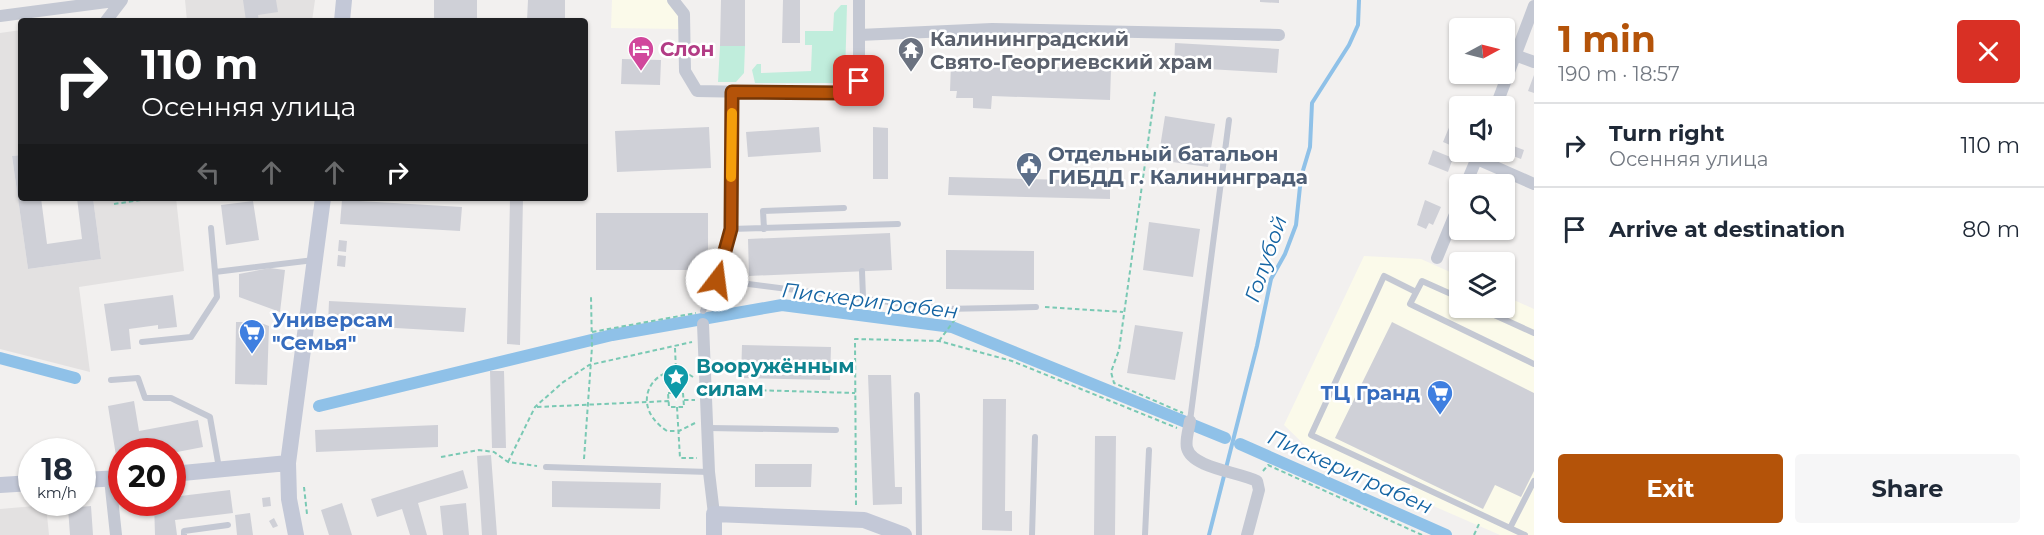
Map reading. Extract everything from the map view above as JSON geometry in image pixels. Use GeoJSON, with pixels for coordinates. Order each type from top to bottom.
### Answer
{"type":"FeatureCollection","features":[{"type":"Feature","properties":{"kind":"street"},"geometry":{"type":"LineString","coordinates":[[0,16],[122,0]]}},
{"type":"Feature","properties":{"kind":"street"},"geometry":{"type":"LineString","coordinates":[[108,18],[122,0]]}},
{"type":"Feature","properties":{"kind":"street"},"geometry":{"type":"LineString","coordinates":[[342,18],[344,0]]}},
{"type":"Feature","properties":{"kind":"street"},"geometry":{"type":"LineString","coordinates":[[673,0],[684,14],[685,71],[697,91],[844,93],[854,89],[859,81],[859,0]]}},
{"type":"Feature","properties":{"kind":"street"},"geometry":{"type":"LineString","coordinates":[[1534,6],[1515,55],[1534,62]]}},
{"type":"Feature","properties":{"kind":"street"},"geometry":{"type":"LineString","coordinates":[[859,34],[992,29],[1279,35]]}},
{"type":"Feature","properties":{"kind":"street"},"geometry":{"type":"LineString","coordinates":[[1492,162],[1534,184]]}},
{"type":"Feature","properties":{"kind":"street"},"geometry":{"type":"LineString","coordinates":[[296,535],[289,499],[288,463],[323,201]]}},
{"type":"Feature","properties":{"kind":"street"},"geometry":{"type":"LineString","coordinates":[[1437,258],[1449,229]]}},
{"type":"Feature","properties":{"kind":"street"},"geometry":{"type":"LineString","coordinates":[[703,318],[703,424],[714,514],[714,535]]}},
{"type":"Feature","properties":{"kind":"street"},"geometry":{"type":"LineString","coordinates":[[1189,425],[1186,446],[1190,456],[1198,462],[1257,480],[1259,490],[1247,535]]}},
{"type":"Feature","properties":{"kind":"street"},"geometry":{"type":"LineString","coordinates":[[186,473],[288,463]]}},
{"type":"Feature","properties":{"kind":"street"},"geometry":{"type":"LineString","coordinates":[[0,485],[18,484]]}},
{"type":"Feature","properties":{"kind":"street"},"geometry":{"type":"LineString","coordinates":[[714,514],[856,520],[904,535]]}},
{"type":"Feature","properties":{"kind":"street"},"geometry":{"type":"LineString","coordinates":[[116,516],[116,535]]}},
{"type":"Feature","properties":{"kind":"lane"},"geometry":{"type":"LineString","coordinates":[[703,318],[717,280],[731,229],[732,92]]}},
{"type":"Feature","properties":{"kind":"lane"},"geometry":{"type":"LineString","coordinates":[[1189,425],[1229,120]]}},
{"type":"Feature","properties":{"kind":"lane"},"geometry":{"type":"LineString","coordinates":[[764,229],[763,212],[844,207]]}},
{"type":"Feature","properties":{"kind":"lane"},"geometry":{"type":"LineString","coordinates":[[731,229],[898,224]]}},
{"type":"Feature","properties":{"kind":"lane"},"geometry":{"type":"LineString","coordinates":[[860,226],[861,234]]}},
{"type":"Feature","properties":{"kind":"lane"},"geometry":{"type":"LineString","coordinates":[[142,342],[191,337],[217,297],[210,228]]}},
{"type":"Feature","properties":{"kind":"lane"},"geometry":{"type":"LineString","coordinates":[[215,272],[315,260]]}},
{"type":"Feature","properties":{"kind":"lane"},"geometry":{"type":"LineString","coordinates":[[862,271],[863,297]]}},
{"type":"Feature","properties":{"kind":"lane"},"geometry":{"type":"LineString","coordinates":[[1416,292],[1384,276],[1311,435],[1525,535]]}},
{"type":"Feature","properties":{"kind":"lane"},"geometry":{"type":"LineString","coordinates":[[717,280],[944,309],[1036,307]]}},
{"type":"Feature","properties":{"kind":"lane"},"geometry":{"type":"LineString","coordinates":[[1449,293],[1422,280],[1410,304],[1534,364]]}},
{"type":"Feature","properties":{"kind":"lane"},"geometry":{"type":"LineString","coordinates":[[1501,318],[1534,333]]}},
{"type":"Feature","properties":{"kind":"lane"},"geometry":{"type":"LineString","coordinates":[[111,380],[138,378],[145,398],[171,398],[210,417],[219,471]]}},
{"type":"Feature","properties":{"kind":"lane"},"geometry":{"type":"LineString","coordinates":[[917,395],[919,535]]}},
{"type":"Feature","properties":{"kind":"lane"},"geometry":{"type":"LineString","coordinates":[[703,424],[836,430]]}},
{"type":"Feature","properties":{"kind":"lane"},"geometry":{"type":"LineString","coordinates":[[1032,535],[1035,436]]}},
{"type":"Feature","properties":{"kind":"lane"},"geometry":{"type":"LineString","coordinates":[[1145,535],[1149,450]]}},
{"type":"Feature","properties":{"kind":"lane"},"geometry":{"type":"LineString","coordinates":[[546,467],[709,472]]}},
{"type":"Feature","properties":{"kind":"lane"},"geometry":{"type":"LineString","coordinates":[[1510,528],[1534,481]]}},
{"type":"Feature","properties":{"kind":"lane"},"geometry":{"type":"LineString","coordinates":[[184,535],[184,531],[228,525]]}},
{"type":"Feature","properties":{"kind":"path"},"geometry":{"type":"LineString","coordinates":[[1155,92],[1119,350],[1111,372],[1114,383],[1189,425]]}},
{"type":"Feature","properties":{"kind":"path"},"geometry":{"type":"LineString","coordinates":[[114,204],[134,201]]}},
{"type":"Feature","properties":{"kind":"path"},"geometry":{"type":"LineString","coordinates":[[583,468],[592,347],[591,297]]}},
{"type":"Feature","properties":{"kind":"path"},"geometry":{"type":"LineString","coordinates":[[1036,307],[1123,312]]}},
{"type":"Feature","properties":{"kind":"path"},"geometry":{"type":"LineString","coordinates":[[592,332],[703,318]]}},
{"type":"Feature","properties":{"kind":"path"},"geometry":{"type":"LineString","coordinates":[[508,462],[535,407],[562,383],[589,365],[690,344],[703,318]]}},
{"type":"Feature","properties":{"kind":"path"},"geometry":{"type":"LineString","coordinates":[[939,341],[953,321]]}},
{"type":"Feature","properties":{"kind":"path"},"geometry":{"type":"LineString","coordinates":[[856,520],[855,339],[939,341],[1012,361],[1189,425]]}},
{"type":"Feature","properties":{"kind":"path"},"geometry":{"type":"LineString","coordinates":[[675,347],[677,393]]}},
{"type":"Feature","properties":{"kind":"path"},"geometry":{"type":"LineString","coordinates":[[695,379],[677,372],[658,376],[649,387],[646,401],[648,414],[656,424],[667,431],[679,431],[703,424]]}},
{"type":"Feature","properties":{"kind":"path"},"geometry":{"type":"LineString","coordinates":[[668,393],[683,393],[684,400],[684,407],[669,407],[668,393]]}},
{"type":"Feature","properties":{"kind":"path"},"geometry":{"type":"LineString","coordinates":[[684,400],[704,394],[855,393]]}},
{"type":"Feature","properties":{"kind":"path"},"geometry":{"type":"LineString","coordinates":[[535,407],[669,401]]}},
{"type":"Feature","properties":{"kind":"path"},"geometry":{"type":"LineString","coordinates":[[677,407],[680,458],[703,458]]}},
{"type":"Feature","properties":{"kind":"path"},"geometry":{"type":"LineString","coordinates":[[441,457],[479,450],[494,452],[508,462],[546,467]]}},
{"type":"Feature","properties":{"kind":"path"},"geometry":{"type":"LineString","coordinates":[[1257,480],[1268,465],[1422,535]]}},
{"type":"Feature","properties":{"kind":"path"},"geometry":{"type":"LineString","coordinates":[[1474,535],[1483,515]]}},
{"type":"Feature","properties":{"kind":"shaded area"},"geometry":{"type":"Polygon","coordinates":[[[185,0],[315,0],[312,18],[187,18],[185,0]]]}},
{"type":"Feature","properties":{"kind":"shaded area"},"geometry":{"type":"Polygon","coordinates":[[[612,0],[669,0],[678,16],[679,29],[611,28],[612,0]]]}},
{"type":"Feature","properties":{"kind":"shaded area"},"geometry":{"type":"Polygon","coordinates":[[[18,30],[18,155],[12,156],[28,269],[101,259],[93,201],[176,201],[184,271],[79,287],[90,372],[0,349],[0,33],[18,30]]]}},
{"type":"Feature","properties":{"kind":"shaded area"},"geometry":{"type":"Polygon","coordinates":[[[1364,256],[1421,259],[1449,272],[1449,318],[1515,318],[1515,300],[1534,309],[1534,535],[1500,535],[1314,454],[1284,425],[1364,256]]]}},
{"type":"Feature","properties":{"kind":"shaded area"},"geometry":{"type":"Polygon","coordinates":[[[18,507],[18,516],[47,516],[49,535],[0,535],[0,509],[18,507]]]}},
{"type":"Feature","properties":{"kind":"green space"},"geometry":{"type":"Polygon","coordinates":[[[841,5],[847,5],[845,77],[835,83],[755,83],[752,70],[757,64],[761,64],[761,73],[811,71],[812,45],[805,45],[805,31],[833,31],[834,13],[841,5]]]}},
{"type":"Feature","properties":{"kind":"green space"},"geometry":{"type":"Polygon","coordinates":[[[720,46],[745,46],[744,73],[736,82],[718,82],[720,46]]]}},
{"type":"Feature","properties":{"kind":"building"},"geometry":{"type":"Polygon","coordinates":[[[243,0],[276,0],[278,12],[258,15],[258,18],[246,18],[243,0]]]}},
{"type":"Feature","properties":{"kind":"building"},"geometry":{"type":"Polygon","coordinates":[[[434,0],[477,0],[477,18],[434,18],[434,0]]]}},
{"type":"Feature","properties":{"kind":"building"},"geometry":{"type":"Polygon","coordinates":[[[528,0],[565,0],[565,18],[527,18],[528,0]]]}},
{"type":"Feature","properties":{"kind":"building"},"geometry":{"type":"Polygon","coordinates":[[[721,0],[745,0],[745,46],[720,46],[721,0]]]}},
{"type":"Feature","properties":{"kind":"building"},"geometry":{"type":"Polygon","coordinates":[[[783,0],[800,0],[800,43],[782,43],[783,0]]]}},
{"type":"Feature","properties":{"kind":"building"},"geometry":{"type":"Polygon","coordinates":[[[1260,0],[1279,0],[1279,3],[1260,2],[1260,0]]]}},
{"type":"Feature","properties":{"kind":"building"},"geometry":{"type":"Polygon","coordinates":[[[1175,43],[1279,49],[1277,73],[1174,67],[1175,43]]]}},
{"type":"Feature","properties":{"kind":"building"},"geometry":{"type":"Polygon","coordinates":[[[622,59],[661,60],[660,85],[621,84],[622,59]]]}},
{"type":"Feature","properties":{"kind":"building"},"geometry":{"type":"Polygon","coordinates":[[[951,64],[1111,69],[1110,100],[992,96],[991,109],[973,108],[973,98],[956,98],[957,91],[950,91],[951,64]]]}},
{"type":"Feature","properties":{"kind":"building"},"geometry":{"type":"Polygon","coordinates":[[[1534,75],[1534,93],[1528,91],[1534,75]]]}},
{"type":"Feature","properties":{"kind":"building"},"geometry":{"type":"Polygon","coordinates":[[[1165,116],[1215,124],[1208,167],[1158,160],[1165,116]]]}},
{"type":"Feature","properties":{"kind":"building"},"geometry":{"type":"Polygon","coordinates":[[[709,127],[711,168],[617,172],[615,131],[709,127]]]}},
{"type":"Feature","properties":{"kind":"building"},"geometry":{"type":"Polygon","coordinates":[[[819,127],[821,152],[748,157],[746,132],[819,127]]]}},
{"type":"Feature","properties":{"kind":"building"},"geometry":{"type":"Polygon","coordinates":[[[873,127],[888,128],[888,179],[873,179],[873,127]]]}},
{"type":"Feature","properties":{"kind":"building"},"geometry":{"type":"Polygon","coordinates":[[[1449,127],[1449,145],[1443,142],[1449,127]]]}},
{"type":"Feature","properties":{"kind":"building"},"geometry":{"type":"Polygon","coordinates":[[[1515,147],[1524,150],[1521,159],[1515,157],[1515,147]]]}},
{"type":"Feature","properties":{"kind":"building"},"geometry":{"type":"Polygon","coordinates":[[[1433,150],[1449,156],[1449,162],[1452,162],[1448,172],[1428,164],[1433,150]]]}},
{"type":"Feature","properties":{"kind":"building"},"geometry":{"type":"Polygon","coordinates":[[[18,155],[18,198],[12,156],[18,155]]]}},
{"type":"Feature","properties":{"kind":"building","name":"Отдельный батальон ГИБДД г. Калининграда"},"geometry":{"type":"Polygon","coordinates":[[[949,177],[1110,181],[1110,199],[948,195],[949,177]]]}},
{"type":"Feature","properties":{"kind":"building"},"geometry":{"type":"Polygon","coordinates":[[[1425,200],[1441,207],[1433,225],[1429,223],[1426,229],[1417,225],[1425,200]]]}},
{"type":"Feature","properties":{"kind":"building"},"geometry":{"type":"Polygon","coordinates":[[[18,201],[41,201],[47,244],[82,239],[77,201],[93,201],[101,259],[28,269],[18,201]]]}},
{"type":"Feature","properties":{"kind":"building"},"geometry":{"type":"Polygon","coordinates":[[[253,201],[259,240],[226,245],[221,205],[253,201]]]}},
{"type":"Feature","properties":{"kind":"building"},"geometry":{"type":"Polygon","coordinates":[[[342,201],[462,207],[460,231],[340,224],[342,201]]]}},
{"type":"Feature","properties":{"kind":"building"},"geometry":{"type":"Polygon","coordinates":[[[510,201],[523,201],[520,345],[507,344],[510,201]]]}},
{"type":"Feature","properties":{"kind":"building"},"geometry":{"type":"Polygon","coordinates":[[[596,213],[708,213],[708,270],[596,270],[596,213]]]}},
{"type":"Feature","properties":{"kind":"building"},"geometry":{"type":"Polygon","coordinates":[[[1149,222],[1200,229],[1193,277],[1143,270],[1149,222]]]}},
{"type":"Feature","properties":{"kind":"building"},"geometry":{"type":"Polygon","coordinates":[[[890,233],[892,270],[749,276],[748,239],[890,233]]]}},
{"type":"Feature","properties":{"kind":"building"},"geometry":{"type":"Polygon","coordinates":[[[339,240],[347,241],[346,252],[338,251],[339,240]]]}},
{"type":"Feature","properties":{"kind":"building"},"geometry":{"type":"Polygon","coordinates":[[[946,250],[1034,251],[1034,290],[946,289],[946,250]]]}},
{"type":"Feature","properties":{"kind":"building"},"geometry":{"type":"Polygon","coordinates":[[[338,255],[346,256],[345,267],[337,266],[338,255]]]}},
{"type":"Feature","properties":{"kind":"building"},"geometry":{"type":"Polygon","coordinates":[[[270,268],[285,270],[280,312],[239,297],[239,274],[270,268]]]}},
{"type":"Feature","properties":{"kind":"building"},"geometry":{"type":"Polygon","coordinates":[[[173,295],[177,327],[158,329],[158,325],[129,329],[131,349],[111,351],[104,304],[173,295]]]}},
{"type":"Feature","properties":{"kind":"building"},"geometry":{"type":"Polygon","coordinates":[[[329,301],[466,308],[464,332],[328,324],[329,301]]]}},
{"type":"Feature","properties":{"kind":"building","name":"Универсам \"Семья\""},"geometry":{"type":"Polygon","coordinates":[[[236,322],[258,322],[269,326],[267,385],[235,384],[236,322]]]}},
{"type":"Feature","properties":{"kind":"building","name":"ТЦ Гранд"},"geometry":{"type":"Polygon","coordinates":[[[1392,322],[1534,393],[1534,471],[1521,497],[1495,485],[1483,509],[1335,438],[1392,322]]]}},
{"type":"Feature","properties":{"kind":"building"},"geometry":{"type":"Polygon","coordinates":[[[1135,325],[1183,332],[1175,380],[1127,373],[1135,325]]]}},
{"type":"Feature","properties":{"kind":"building"},"geometry":{"type":"Polygon","coordinates":[[[742,345],[831,347],[830,380],[741,378],[742,345]]]}},
{"type":"Feature","properties":{"kind":"building"},"geometry":{"type":"Polygon","coordinates":[[[490,371],[504,371],[506,448],[492,448],[490,371]]]}},
{"type":"Feature","properties":{"kind":"building"},"geometry":{"type":"Polygon","coordinates":[[[868,375],[891,375],[895,487],[902,487],[902,504],[873,505],[868,375]]]}},
{"type":"Feature","properties":{"kind":"building"},"geometry":{"type":"Polygon","coordinates":[[[983,399],[1006,399],[1005,511],[1012,511],[1012,531],[982,530],[983,399]]]}},
{"type":"Feature","properties":{"kind":"building"},"geometry":{"type":"Polygon","coordinates":[[[134,401],[139,431],[198,420],[203,447],[186,450],[186,438],[113,438],[108,406],[134,401]]]}},
{"type":"Feature","properties":{"kind":"building"},"geometry":{"type":"Polygon","coordinates":[[[438,425],[438,447],[316,452],[315,430],[438,425]]]}},
{"type":"Feature","properties":{"kind":"building"},"geometry":{"type":"Polygon","coordinates":[[[1095,436],[1116,436],[1115,535],[1094,535],[1095,436]]]}},
{"type":"Feature","properties":{"kind":"building"},"geometry":{"type":"Polygon","coordinates":[[[491,455],[497,535],[482,535],[477,456],[491,455]]]}},
{"type":"Feature","properties":{"kind":"building"},"geometry":{"type":"Polygon","coordinates":[[[755,464],[812,464],[811,487],[755,487],[755,464]]]}},
{"type":"Feature","properties":{"kind":"building"},"geometry":{"type":"Polygon","coordinates":[[[463,470],[468,488],[418,503],[427,535],[410,535],[402,509],[377,517],[371,499],[463,470]]]}},
{"type":"Feature","properties":{"kind":"building"},"geometry":{"type":"Polygon","coordinates":[[[552,481],[661,483],[660,509],[552,507],[552,481]]]}},
{"type":"Feature","properties":{"kind":"building"},"geometry":{"type":"Polygon","coordinates":[[[230,490],[233,513],[175,520],[177,535],[155,535],[154,516],[186,516],[186,495],[230,490]]]}},
{"type":"Feature","properties":{"kind":"building"},"geometry":{"type":"Polygon","coordinates":[[[270,497],[271,506],[263,507],[262,498],[270,497]]]}},
{"type":"Feature","properties":{"kind":"building"},"geometry":{"type":"Polygon","coordinates":[[[342,503],[352,535],[329,535],[321,510],[342,503]]]}},
{"type":"Feature","properties":{"kind":"building"},"geometry":{"type":"Polygon","coordinates":[[[466,503],[469,535],[443,535],[440,506],[466,503]]]}},
{"type":"Feature","properties":{"kind":"building"},"geometry":{"type":"Polygon","coordinates":[[[250,513],[253,535],[237,535],[235,515],[250,513]]]}},
{"type":"Feature","properties":{"kind":"building"},"geometry":{"type":"Polygon","coordinates":[[[69,516],[92,516],[93,535],[70,535],[69,516]]]}},
{"type":"Feature","properties":{"kind":"building"},"geometry":{"type":"Polygon","coordinates":[[[274,518],[278,526],[273,528],[269,521],[274,518]]]}},
{"type":"Feature","properties":{"kind":"waterway","name":"Голубой"},"geometry":{"type":"LineString","coordinates":[[1209,535],[1257,346],[1271,279],[1285,254],[1296,225],[1301,177],[1310,147],[1312,103],[1349,45],[1358,25],[1359,0]]}},
{"type":"Feature","properties":{"kind":"waterway","name":"Пискериграбен"},"geometry":{"type":"LineString","coordinates":[[319,406],[612,335],[782,305],[952,327],[1225,438]]}},
{"type":"Feature","properties":{"kind":"waterway","name":"Пискериграбен"},"geometry":{"type":"LineString","coordinates":[[0,358],[75,378]]}},
{"type":"Feature","properties":{"kind":"waterway","name":"Пискериграбен"},"geometry":{"type":"LineString","coordinates":[[1240,444],[1446,535]]}},
{"type":"Feature","properties":{"kind":"slow traffic"},"geometry":{"type":"LineString","coordinates":[[731,177],[732,113]]}},
{"type":"Feature","properties":{"kind":"place","name":"Слон"},"geometry":{"type":"Point","coordinates":[641,72]}},
{"type":"Feature","properties":{"kind":"place","name":"Калининградский Свято-Георгиевский храм"},"geometry":{"type":"Point","coordinates":[911,73]}},
{"type":"Feature","properties":{"kind":"place","name":"Отдельный батальон ГИБДД г. Калининграда"},"geometry":{"type":"Point","coordinates":[1029,188]}},
{"type":"Feature","properties":{"kind":"place","name":"Универсам \"Семья\""},"geometry":{"type":"Point","coordinates":[252,355]}},
{"type":"Feature","properties":{"kind":"place","name":"Вооружённым силам"},"geometry":{"type":"Point","coordinates":[676,400]}},
{"type":"Feature","properties":{"kind":"place","name":"ТЦ Гранд"},"geometry":{"type":"Point","coordinates":[1440,416]}},
{"type":"Feature","properties":{"kind":"route"},"geometry":{"type":"LineString","coordinates":[[717,280],[731,229],[732,92],[844,93],[854,89],[859,81]]}}]}
